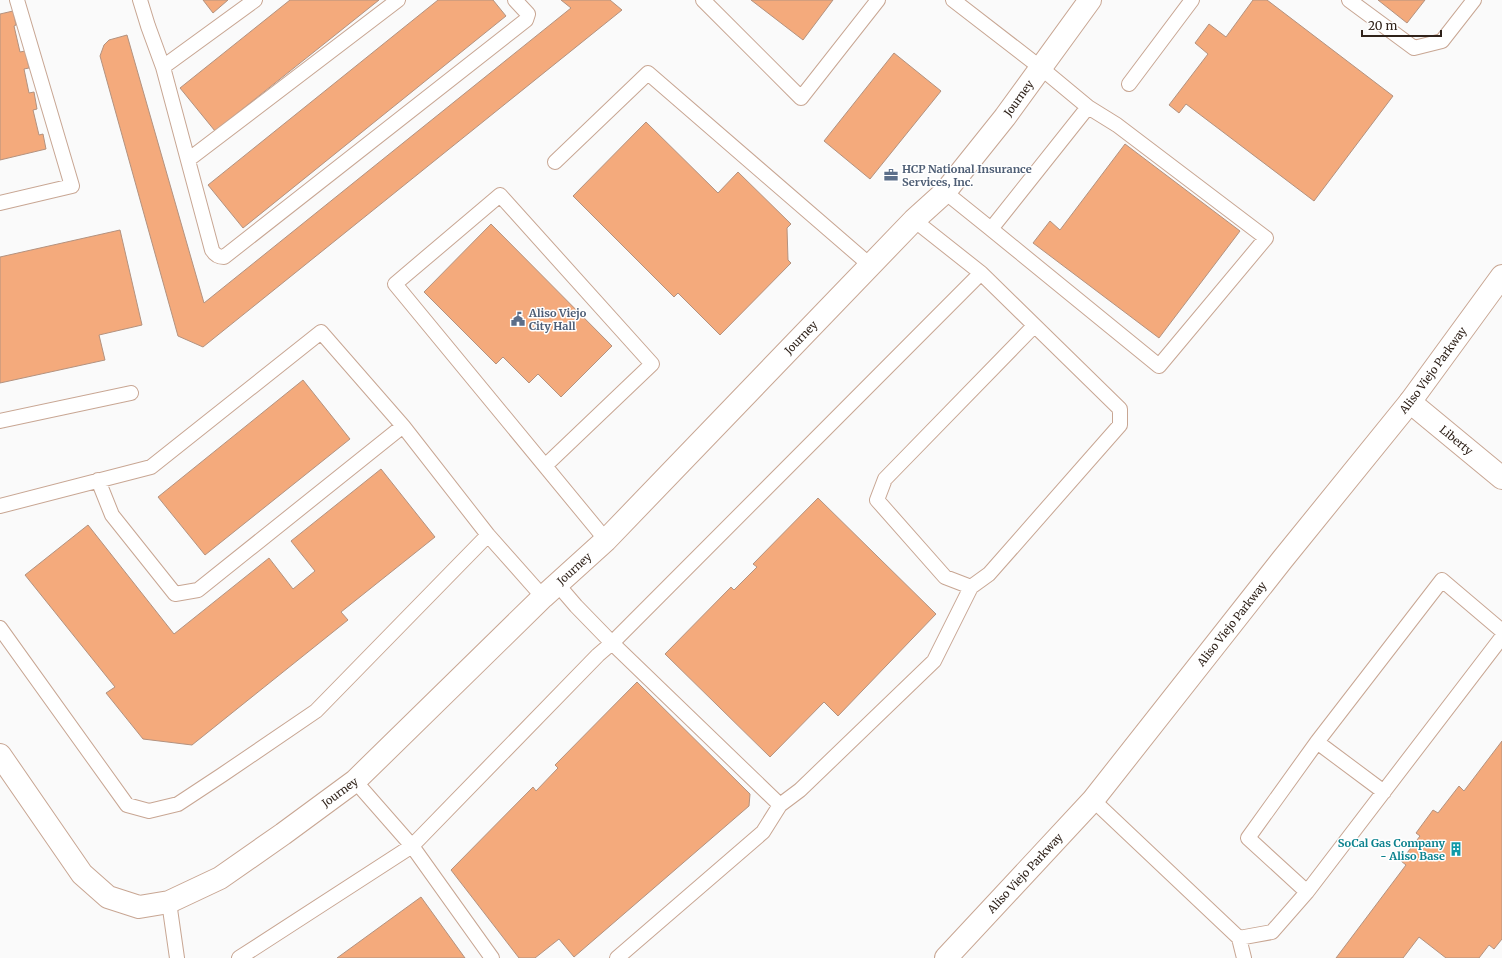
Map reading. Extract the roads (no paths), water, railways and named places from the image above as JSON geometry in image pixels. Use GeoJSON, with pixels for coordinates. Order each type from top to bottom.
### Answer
{"type":"FeatureCollection","features":[{"type":"Feature","properties":{"kind":"street","name":"Journey"},"geometry":{"type":"LineString","coordinates":[[0,755],[82,874],[108,897],[139,907],[169,902],[220,878],[355,781],[550,591],[606,540],[914,220],[944,192],[1006,116],[1090,0]]}},
{"type":"Feature","properties":{"kind":"street","name":"Aliso Viejo Parkway"},"geometry":{"type":"LineString","coordinates":[[946,958],[1093,800],[1282,560],[1410,402],[1502,276]]}},
{"type":"Feature","properties":{"kind":"street","name":"Liberty"},"geometry":{"type":"LineString","coordinates":[[1410,402],[1502,478]]}},
{"type":"Feature","properties":{"kind":"lane"},"geometry":{"type":"LineString","coordinates":[[0,204],[72,186],[17,0]]}},
{"type":"Feature","properties":{"kind":"lane"},"geometry":{"type":"LineString","coordinates":[[140,0],[163,67],[212,250],[217,256],[224,257],[526,20],[528,14],[515,0]]}},
{"type":"Feature","properties":{"kind":"lane"},"geometry":{"type":"LineString","coordinates":[[163,67],[255,0]]}},
{"type":"Feature","properties":{"kind":"lane"},"geometry":{"type":"LineString","coordinates":[[188,160],[398,0]]}},
{"type":"Feature","properties":{"kind":"lane"},"geometry":{"type":"LineString","coordinates":[[703,0],[801,98],[878,0]]}},
{"type":"Feature","properties":{"kind":"lane"},"geometry":{"type":"LineString","coordinates":[[944,192],[1159,366],[1266,238],[1117,125],[1088,107],[1041,68],[953,0]]}},
{"type":"Feature","properties":{"kind":"lane"},"geometry":{"type":"LineString","coordinates":[[1129,84],[1192,0]]}},
{"type":"Feature","properties":{"kind":"lane"},"geometry":{"type":"LineString","coordinates":[[1349,0],[1414,48],[1442,40],[1474,0]]}},
{"type":"Feature","properties":{"kind":"lane"},"geometry":{"type":"LineString","coordinates":[[555,162],[648,74],[871,266]]}},
{"type":"Feature","properties":{"kind":"lane"},"geometry":{"type":"LineString","coordinates":[[991,229],[1088,107]]}},
{"type":"Feature","properties":{"kind":"lane"},"geometry":{"type":"LineString","coordinates":[[545,466],[652,364],[500,195],[395,284],[545,466],[606,540]]}},
{"type":"Feature","properties":{"kind":"lane"},"geometry":{"type":"LineString","coordinates":[[617,958],[763,832],[780,805],[800,790],[934,661],[971,587],[990,574],[1120,425],[1120,409],[981,273],[914,220]]}},
{"type":"Feature","properties":{"kind":"lane"},"geometry":{"type":"LineString","coordinates":[[239,958],[412,846],[598,655],[612,643],[981,273]]}},
{"type":"Feature","properties":{"kind":"lane"},"geometry":{"type":"LineString","coordinates":[[971,587],[945,577],[877,500],[885,479],[1034,326]]}},
{"type":"Feature","properties":{"kind":"lane"},"geometry":{"type":"LineString","coordinates":[[0,506],[151,467],[321,332],[403,426],[488,535],[550,591],[576,606],[612,643],[780,805]]}},
{"type":"Feature","properties":{"kind":"lane"},"geometry":{"type":"LineString","coordinates":[[0,421],[130,393]]}},
{"type":"Feature","properties":{"kind":"lane"},"geometry":{"type":"LineString","coordinates":[[98,480],[112,515],[175,594],[198,590],[403,426]]}},
{"type":"Feature","properties":{"kind":"lane"},"geometry":{"type":"LineString","coordinates":[[0,628],[127,805],[149,811],[178,804],[316,711],[488,535]]}},
{"type":"Feature","properties":{"kind":"lane"},"geometry":{"type":"LineString","coordinates":[[1307,892],[1248,838],[1317,742],[1442,580],[1502,631]]}},
{"type":"Feature","properties":{"kind":"lane"},"geometry":{"type":"LineString","coordinates":[[1239,938],[1272,932],[1307,892],[1502,637]]}},
{"type":"Feature","properties":{"kind":"lane"},"geometry":{"type":"LineString","coordinates":[[1317,742],[1384,792]]}},
{"type":"Feature","properties":{"kind":"lane"},"geometry":{"type":"LineString","coordinates":[[355,781],[412,846],[492,958]]}},
{"type":"Feature","properties":{"kind":"lane"},"geometry":{"type":"LineString","coordinates":[[1093,800],[1239,938],[1244,958]]}},
{"type":"Feature","properties":{"kind":"lane"},"geometry":{"type":"LineString","coordinates":[[169,902],[177,958]]}},
{"type":"Feature","properties":{"kind":"place","name":"HCP National Insurance Services, Inc."},"geometry":{"type":"Point","coordinates":[891,175]}},
{"type":"Feature","properties":{"kind":"place","name":"Aliso Viejo City Hall"},"geometry":{"type":"Point","coordinates":[518,319]}},
{"type":"Feature","properties":{"kind":"place","name":"SoCal Gas Company - Aliso Base"},"geometry":{"type":"Point","coordinates":[1456,849]}}]}
